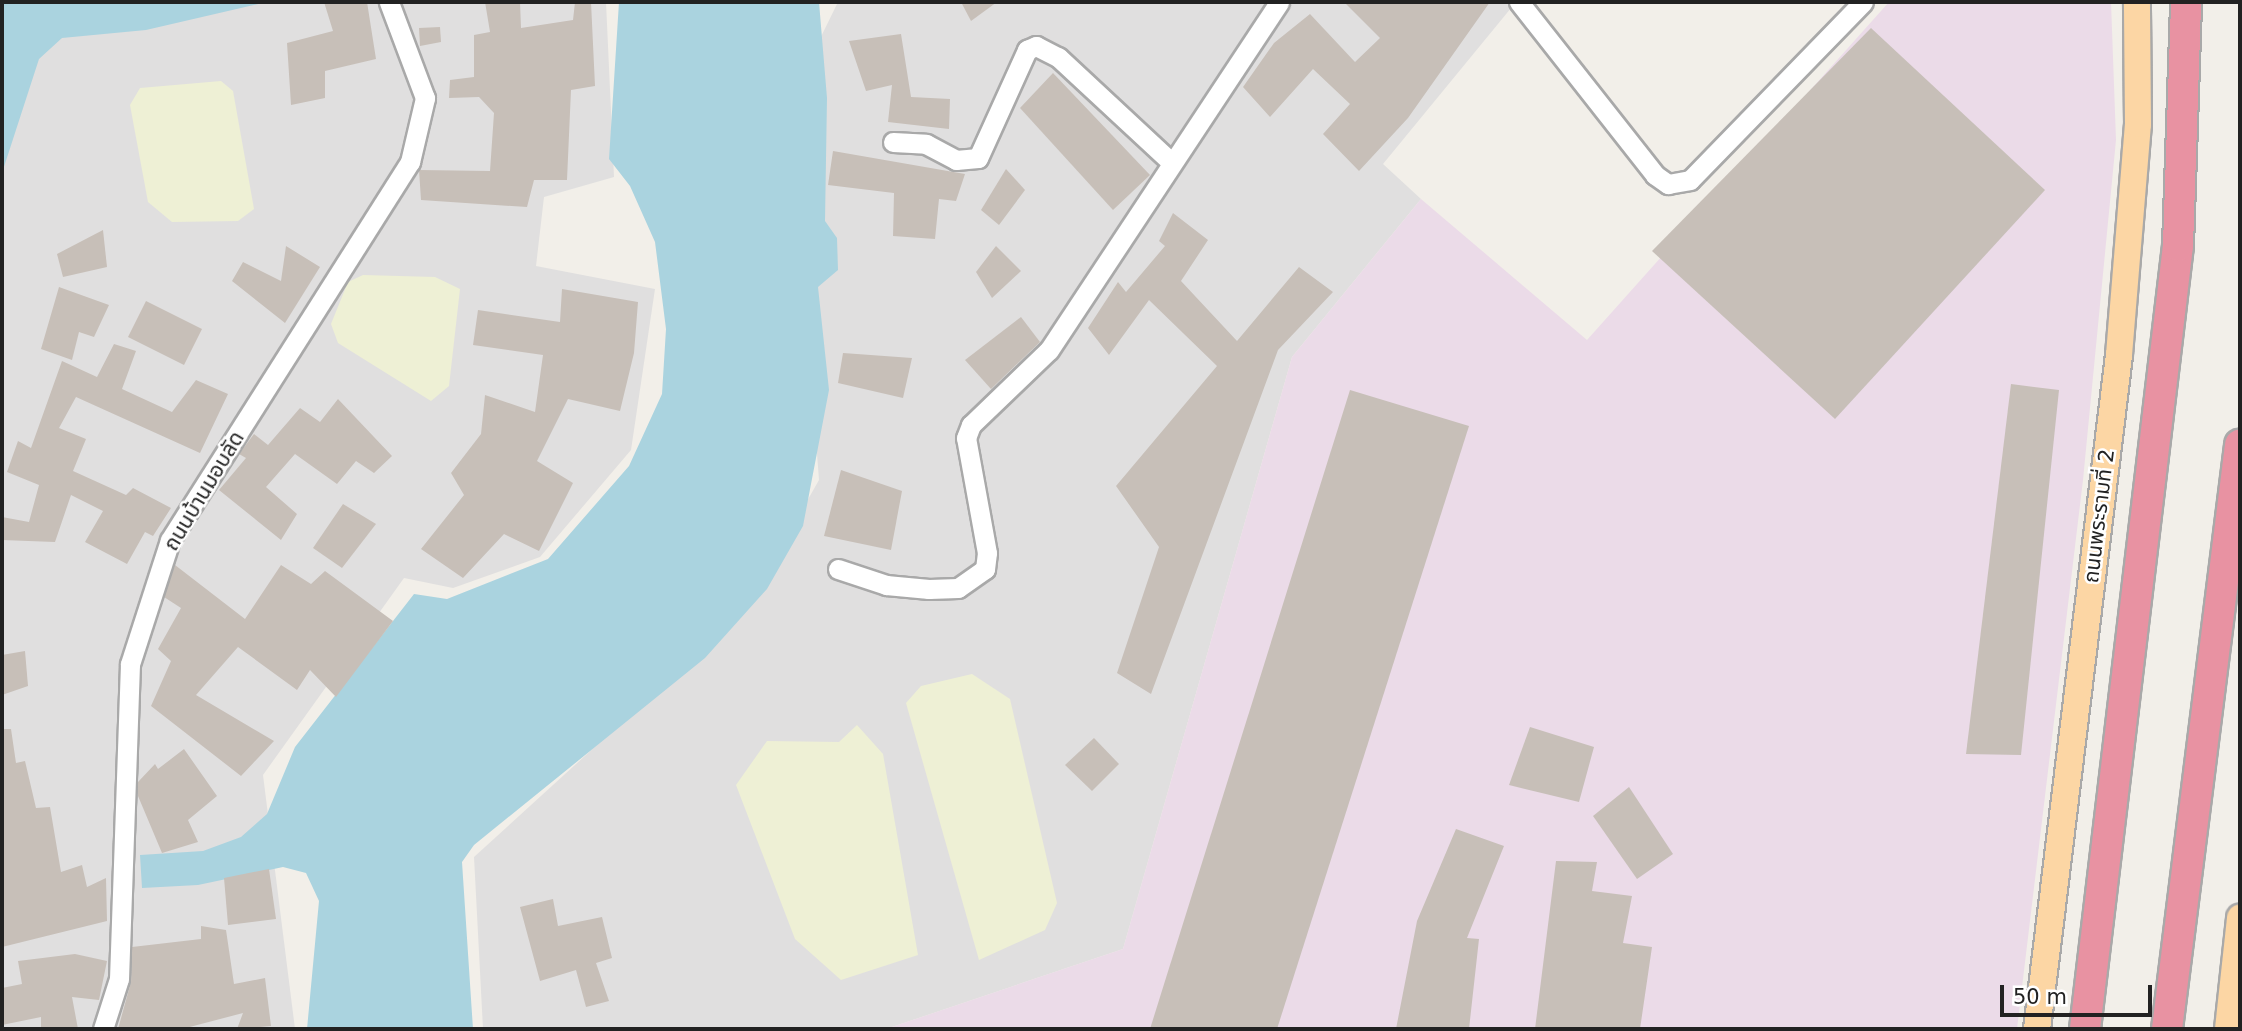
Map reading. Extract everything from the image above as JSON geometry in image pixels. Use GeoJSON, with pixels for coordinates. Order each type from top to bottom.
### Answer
{"type":"FeatureCollection","features":[{"type":"Feature","properties":{"kind":"highway"},"geometry":{"type":"LineString","coordinates":[[2085,1029],[2178,246],[2186,2]]}},
{"type":"Feature","properties":{"kind":"highway"},"geometry":{"type":"LineString","coordinates":[[2167,1029],[2240,445]]}},
{"type":"Feature","properties":{"kind":"main road","name":"ถนนพระรามที่ 2"},"geometry":{"type":"LineString","coordinates":[[2037,1029],[2119,355],[2138,124],[2137,2]]}},
{"type":"Feature","properties":{"kind":"main road"},"geometry":{"type":"LineString","coordinates":[[2228,1029],[2240,918]]}},
{"type":"Feature","properties":{"kind":"street","name":"ถนนบ้านมอบลัด"},"geometry":{"type":"LineString","coordinates":[[103,1029],[118,979],[130,664],[170,540],[410,162],[425,98],[389,2]]}},
{"type":"Feature","properties":{"kind":"street"},"geometry":{"type":"LineString","coordinates":[[838,569],[886,585],[929,589],[958,588],[985,569],[987,553],[966,438],[971,425],[1049,350],[1170,161],[1279,2]]}},
{"type":"Feature","properties":{"kind":"street"},"geometry":{"type":"LineString","coordinates":[[1519,2],[1655,175],[1668,184],[1690,180],[1863,2]]}},
{"type":"Feature","properties":{"kind":"street"},"geometry":{"type":"LineString","coordinates":[[893,142],[926,144],[956,160],[978,158],[1027,50],[1036,46],[1058,57],[1170,161]]}},
{"type":"Feature","properties":{"kind":"shaded area"},"geometry":{"type":"Polygon","coordinates":[[[2,2],[606,2],[614,177],[544,197],[536,266],[655,289],[631,450],[540,557],[453,588],[404,578],[263,775],[295,1029],[2,1029],[2,2]]]}},
{"type":"Feature","properties":{"kind":"shaded area"},"geometry":{"type":"Polygon","coordinates":[[[838,2],[1516,2],[1383,164],[1421,199],[1292,357],[1123,949],[886,1029],[483,1029],[474,857],[745,610],[819,480],[790,100],[838,2]]]}},
{"type":"Feature","properties":{"kind":"shaded area"},"geometry":{"type":"Polygon","coordinates":[[[1889,2],[2111,2],[2116,140],[2083,480],[2017,1029],[886,1029],[1123,949],[1292,357],[1421,199],[1587,340],[1889,2]]]}},
{"type":"Feature","properties":{"kind":"green space"},"geometry":{"type":"Polygon","coordinates":[[[221,81],[233,91],[254,209],[238,221],[172,222],[148,202],[130,105],[140,88],[221,81]]]}},
{"type":"Feature","properties":{"kind":"green space"},"geometry":{"type":"Polygon","coordinates":[[[363,275],[435,277],[460,289],[449,386],[431,401],[338,343],[331,324],[348,282],[363,275]]]}},
{"type":"Feature","properties":{"kind":"green space"},"geometry":{"type":"Polygon","coordinates":[[[972,674],[1010,699],[1057,903],[1045,930],[979,960],[906,703],[921,686],[972,674]]]}},
{"type":"Feature","properties":{"kind":"green space"},"geometry":{"type":"Polygon","coordinates":[[[857,725],[883,754],[918,955],[841,980],[795,939],[736,785],[767,741],[839,742],[857,725]]]}},
{"type":"Feature","properties":{"kind":"water"},"geometry":{"type":"Polygon","coordinates":[[[4,2],[267,2],[146,30],[62,38],[39,59],[2,173],[4,2]]]}},
{"type":"Feature","properties":{"kind":"water"},"geometry":{"type":"Polygon","coordinates":[[[619,2],[819,2],[827,98],[825,221],[837,238],[838,270],[818,287],[829,390],[803,526],[767,589],[705,658],[474,845],[462,862],[473,1029],[307,1029],[319,901],[306,873],[283,867],[198,885],[142,888],[140,855],[203,851],[241,837],[267,814],[295,747],[414,594],[447,599],[548,559],[629,466],[662,394],[666,329],[655,242],[630,186],[609,159],[619,2]]]}},
{"type":"Feature","properties":{"kind":"building"},"geometry":{"type":"Polygon","coordinates":[[[324,2],[367,2],[376,59],[325,71],[325,98],[291,105],[287,43],[333,31],[324,2]]]}},
{"type":"Feature","properties":{"kind":"building"},"geometry":{"type":"Polygon","coordinates":[[[485,2],[520,2],[521,28],[573,20],[575,2],[591,2],[595,86],[571,90],[567,180],[534,180],[527,207],[421,200],[419,170],[490,171],[494,113],[479,97],[449,98],[450,80],[474,77],[474,35],[490,32],[485,2]]]}},
{"type":"Feature","properties":{"kind":"building"},"geometry":{"type":"Polygon","coordinates":[[[961,2],[997,2],[971,21],[961,2]]]}},
{"type":"Feature","properties":{"kind":"building"},"geometry":{"type":"Polygon","coordinates":[[[1344,2],[1490,2],[1408,118],[1359,171],[1323,134],[1350,104],[1313,69],[1270,117],[1243,87],[1274,43],[1310,14],[1355,62],[1380,38],[1344,2]]]}},
{"type":"Feature","properties":{"kind":"building"},"geometry":{"type":"Polygon","coordinates":[[[440,27],[441,42],[420,46],[419,28],[440,27]]]}},
{"type":"Feature","properties":{"kind":"building"},"geometry":{"type":"Polygon","coordinates":[[[1871,28],[2045,190],[1835,419],[1652,251],[1871,28]]]}},
{"type":"Feature","properties":{"kind":"building"},"geometry":{"type":"Polygon","coordinates":[[[901,34],[911,97],[950,99],[949,129],[888,122],[892,85],[866,91],[849,41],[901,34]]]}},
{"type":"Feature","properties":{"kind":"building"},"geometry":{"type":"Polygon","coordinates":[[[1053,73],[1150,175],[1113,210],[1020,108],[1053,73]]]}},
{"type":"Feature","properties":{"kind":"building"},"geometry":{"type":"Polygon","coordinates":[[[833,151],[965,174],[956,201],[939,199],[935,239],[893,236],[894,193],[828,185],[833,151]]]}},
{"type":"Feature","properties":{"kind":"building"},"geometry":{"type":"Polygon","coordinates":[[[1006,169],[1025,190],[999,225],[981,210],[1006,169]]]}},
{"type":"Feature","properties":{"kind":"building"},"geometry":{"type":"Polygon","coordinates":[[[1173,213],[1208,240],[1181,281],[1237,341],[1299,267],[1333,292],[1278,350],[1151,694],[1117,673],[1159,547],[1116,486],[1217,366],[1149,300],[1109,355],[1088,328],[1118,282],[1126,292],[1165,246],[1159,241],[1173,213]]]}},
{"type":"Feature","properties":{"kind":"building"},"geometry":{"type":"Polygon","coordinates":[[[103,230],[107,267],[63,277],[57,254],[103,230]]]}},
{"type":"Feature","properties":{"kind":"building"},"geometry":{"type":"Polygon","coordinates":[[[286,246],[320,267],[285,323],[232,281],[243,262],[281,281],[286,246]]]}},
{"type":"Feature","properties":{"kind":"building"},"geometry":{"type":"Polygon","coordinates":[[[996,246],[1021,271],[992,298],[976,272],[996,246]]]}},
{"type":"Feature","properties":{"kind":"building"},"geometry":{"type":"Polygon","coordinates":[[[59,287],[109,305],[94,337],[79,332],[72,360],[41,349],[59,287]]]}},
{"type":"Feature","properties":{"kind":"building"},"geometry":{"type":"Polygon","coordinates":[[[562,289],[638,302],[634,353],[620,411],[568,399],[537,461],[573,483],[539,551],[504,534],[463,578],[421,549],[464,495],[451,473],[481,434],[485,395],[535,412],[543,355],[473,345],[478,310],[560,322],[562,289]]]}},
{"type":"Feature","properties":{"kind":"building"},"geometry":{"type":"Polygon","coordinates":[[[146,301],[202,329],[184,365],[128,337],[146,301]]]}},
{"type":"Feature","properties":{"kind":"building"},"geometry":{"type":"Polygon","coordinates":[[[1021,317],[1040,342],[991,389],[965,360],[1021,317]]]}},
{"type":"Feature","properties":{"kind":"building"},"geometry":{"type":"Polygon","coordinates":[[[114,344],[136,351],[122,389],[172,412],[196,380],[228,394],[200,453],[76,397],[59,428],[86,439],[73,471],[126,495],[133,488],[171,508],[153,536],[145,532],[127,564],[85,542],[103,511],[71,495],[55,542],[2,540],[2,517],[29,522],[39,485],[7,472],[18,441],[31,448],[62,361],[97,377],[114,344]]]}},
{"type":"Feature","properties":{"kind":"building"},"geometry":{"type":"Polygon","coordinates":[[[843,353],[912,358],[903,398],[838,383],[843,353]]]}},
{"type":"Feature","properties":{"kind":"building"},"geometry":{"type":"Polygon","coordinates":[[[2011,384],[2059,390],[2021,755],[1966,754],[2011,384]]]}},
{"type":"Feature","properties":{"kind":"building"},"geometry":{"type":"Polygon","coordinates":[[[1350,390],[1469,426],[1277,1029],[1150,1029],[1350,390]]]}},
{"type":"Feature","properties":{"kind":"building"},"geometry":{"type":"Polygon","coordinates":[[[338,399],[392,456],[374,473],[356,461],[337,484],[295,454],[266,487],[297,514],[281,540],[219,490],[246,458],[239,454],[254,434],[268,445],[300,408],[320,422],[338,399]]]}},
{"type":"Feature","properties":{"kind":"building"},"geometry":{"type":"Polygon","coordinates":[[[841,470],[902,491],[891,550],[824,536],[841,470]]]}},
{"type":"Feature","properties":{"kind":"building"},"geometry":{"type":"Polygon","coordinates":[[[343,504],[376,524],[342,568],[313,548],[343,504]]]}},
{"type":"Feature","properties":{"kind":"building"},"geometry":{"type":"Polygon","coordinates":[[[175,565],[245,619],[281,565],[311,584],[325,571],[393,621],[336,697],[310,670],[297,690],[238,647],[196,695],[274,741],[241,776],[151,706],[171,661],[158,649],[181,608],[164,597],[175,565]]]}},
{"type":"Feature","properties":{"kind":"building"},"geometry":{"type":"Polygon","coordinates":[[[25,651],[28,686],[2,695],[2,655],[25,651]]]}},
{"type":"Feature","properties":{"kind":"building"},"geometry":{"type":"Polygon","coordinates":[[[1530,727],[1594,747],[1579,802],[1509,785],[1530,727]]]}},
{"type":"Feature","properties":{"kind":"building"},"geometry":{"type":"Polygon","coordinates":[[[2,729],[11,729],[16,763],[25,761],[36,808],[50,807],[61,872],[82,865],[87,887],[106,878],[107,921],[2,947],[2,729]]]}},
{"type":"Feature","properties":{"kind":"building"},"geometry":{"type":"Polygon","coordinates":[[[1094,738],[1119,764],[1092,791],[1065,765],[1094,738]]]}},
{"type":"Feature","properties":{"kind":"building"},"geometry":{"type":"Polygon","coordinates":[[[184,749],[217,796],[188,820],[198,842],[162,853],[138,796],[138,782],[155,764],[158,769],[184,749]]]}},
{"type":"Feature","properties":{"kind":"building"},"geometry":{"type":"Polygon","coordinates":[[[1629,787],[1673,854],[1637,879],[1593,816],[1629,787]]]}},
{"type":"Feature","properties":{"kind":"building"},"geometry":{"type":"Polygon","coordinates":[[[1456,829],[1504,846],[1467,938],[1479,939],[1469,1029],[1396,1029],[1417,921],[1456,829]]]}},
{"type":"Feature","properties":{"kind":"building"},"geometry":{"type":"Polygon","coordinates":[[[1556,861],[1597,862],[1592,891],[1632,896],[1623,943],[1652,947],[1640,1029],[1535,1029],[1556,861]]]}},
{"type":"Feature","properties":{"kind":"building"},"geometry":{"type":"Polygon","coordinates":[[[269,869],[276,919],[228,925],[224,878],[269,869]]]}},
{"type":"Feature","properties":{"kind":"building"},"geometry":{"type":"Polygon","coordinates":[[[553,899],[558,926],[602,917],[612,958],[596,963],[609,1001],[586,1007],[576,970],[540,981],[520,907],[553,899]]]}},
{"type":"Feature","properties":{"kind":"building"},"geometry":{"type":"Polygon","coordinates":[[[201,926],[226,930],[234,984],[265,978],[271,1026],[237,1029],[243,1013],[182,1029],[118,1029],[131,982],[132,947],[201,939],[201,926]]]}},
{"type":"Feature","properties":{"kind":"building"},"geometry":{"type":"Polygon","coordinates":[[[75,954],[107,961],[99,1000],[72,997],[78,1029],[41,1029],[41,1017],[2,1025],[2,988],[22,984],[18,961],[75,954]]]}}]}
